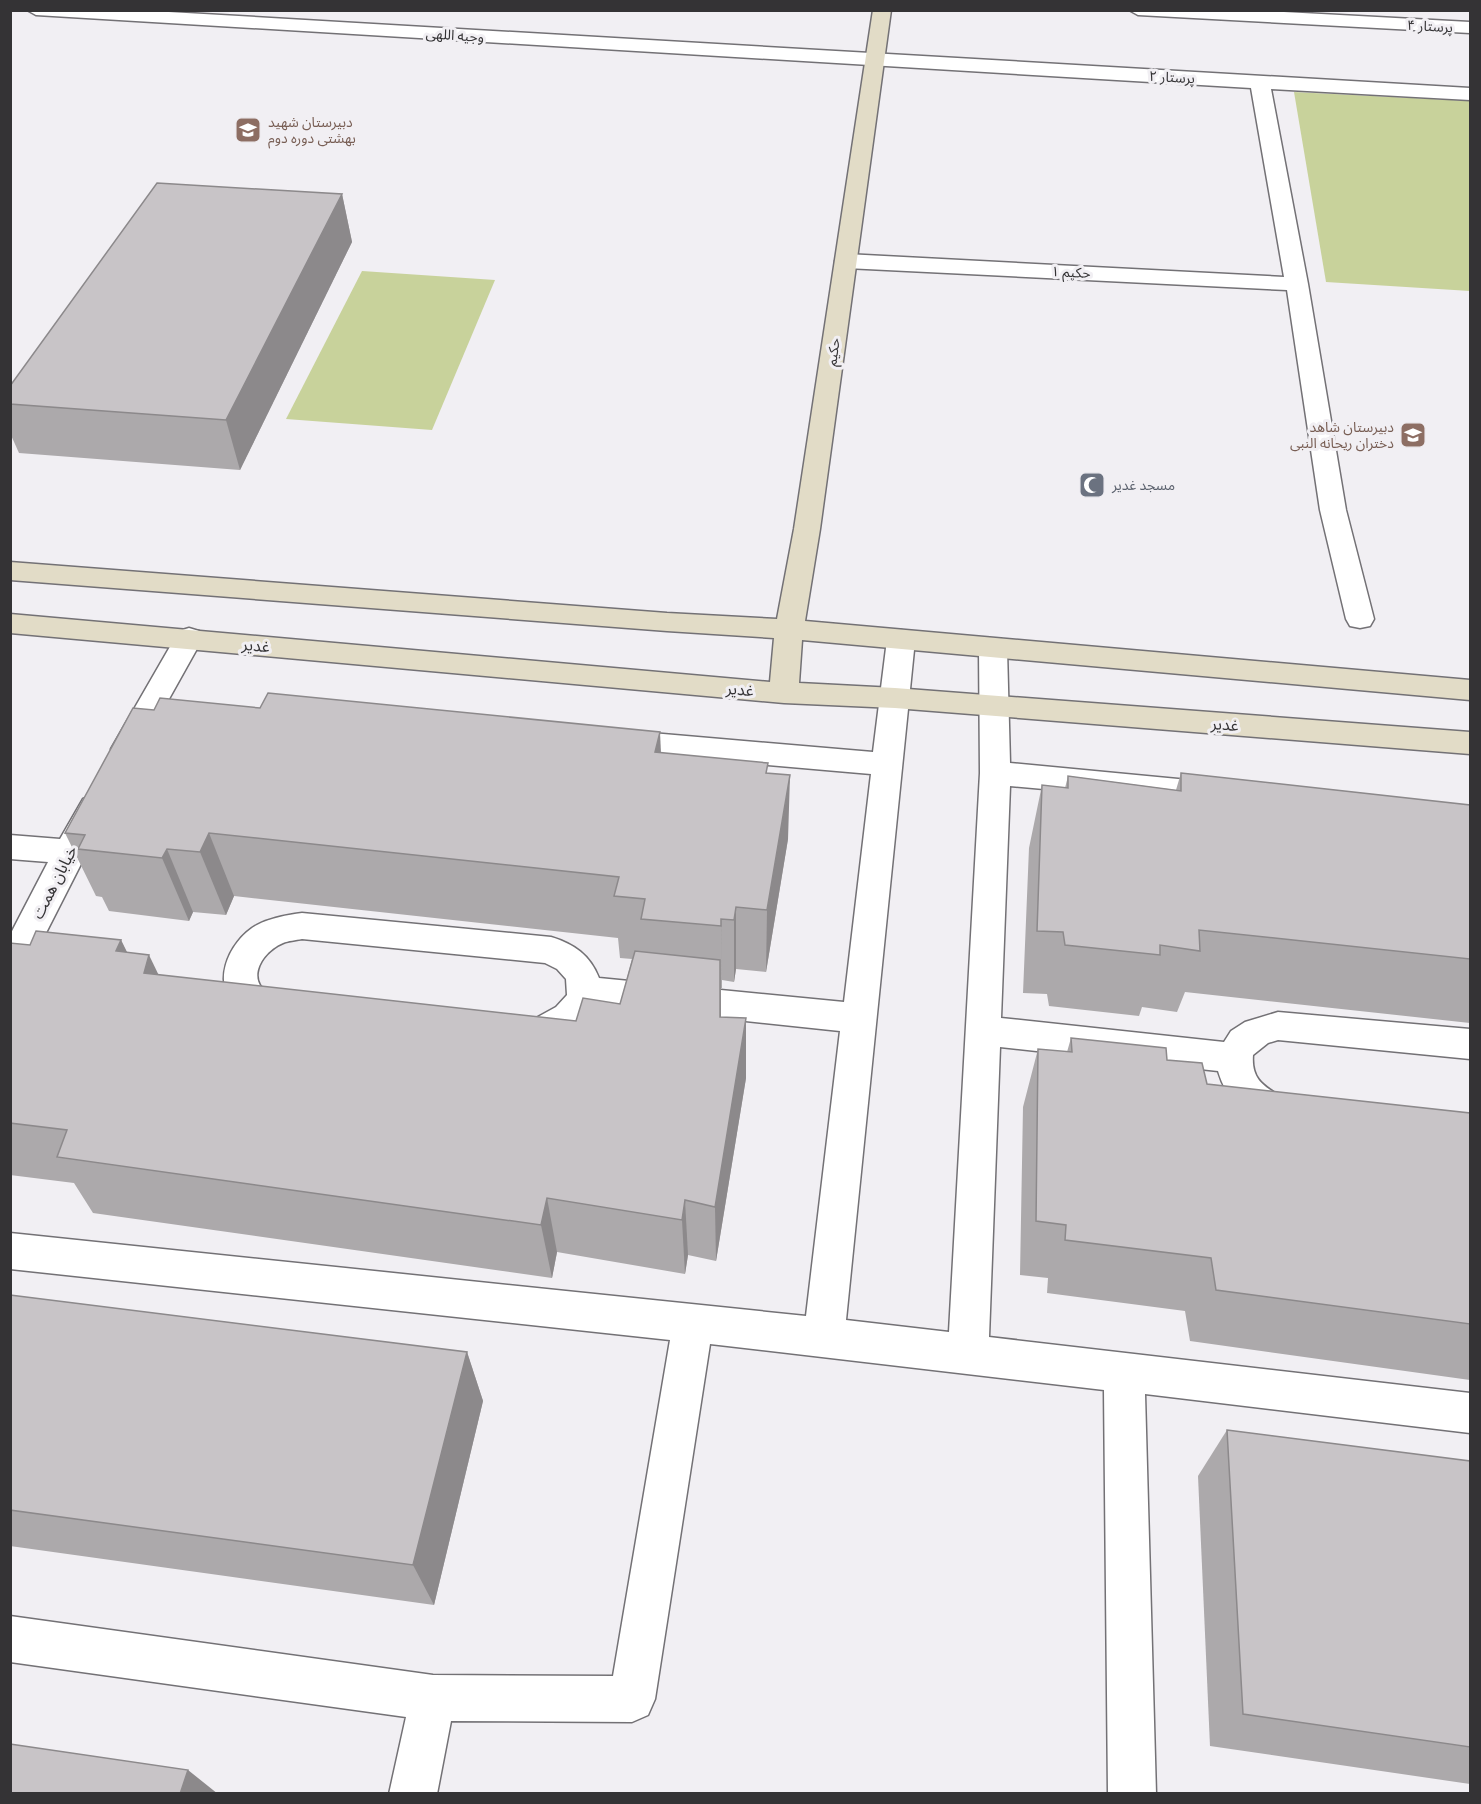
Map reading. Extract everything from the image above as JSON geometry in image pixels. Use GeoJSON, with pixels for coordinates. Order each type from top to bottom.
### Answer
{"type":"FeatureCollection","features":[{"type":"Feature","properties":{"kind":"street","name":"وجیه اللهی"},"geometry":{"type":"LineString","coordinates":[[36,10],[191,15],[874,61]]}},
{"type":"Feature","properties":{"kind":"street","name":"حکیم"},"geometry":{"type":"LineString","coordinates":[[784,693],[789,629],[807,529],[882,10]]}},
{"type":"Feature","properties":{"kind":"street","name":"پرستار ۴"},"geometry":{"type":"LineString","coordinates":[[1138,10],[1470,28]]}},
{"type":"Feature","properties":{"kind":"street","name":"پرستار ۲"},"geometry":{"type":"LineString","coordinates":[[874,61],[1470,94]]}},
{"type":"Feature","properties":{"kind":"street"},"geometry":{"type":"LineString","coordinates":[[1260,82],[1297,284],[1333,510],[1360,619]]}},
{"type":"Feature","properties":{"kind":"street","name":"حکیم ۱"},"geometry":{"type":"LineString","coordinates":[[846,261],[1297,284]]}},
{"type":"Feature","properties":{"kind":"street"},"geometry":{"type":"LineString","coordinates":[[10,571],[667,622],[789,629],[1470,690]]}},
{"type":"Feature","properties":{"kind":"street","name":"غدیر"},"geometry":{"type":"LineString","coordinates":[[10,623],[784,693],[895,698],[1470,743]]}},
{"type":"Feature","properties":{"kind":"street","name":"خیابان همت"},"geometry":{"type":"LineString","coordinates":[[10,970],[69,852],[189,638]]}},
{"type":"Feature","properties":{"kind":"street"},"geometry":{"type":"LineString","coordinates":[[824,1337],[901,640]]}},
{"type":"Feature","properties":{"kind":"street"},"geometry":{"type":"LineString","coordinates":[[968,1353],[995,773],[993,649]]}},
{"type":"Feature","properties":{"kind":"street"},"geometry":{"type":"LineString","coordinates":[[590,738],[887,764]]}},
{"type":"Feature","properties":{"kind":"street"},"geometry":{"type":"LineString","coordinates":[[995,773],[1245,797]]}},
{"type":"Feature","properties":{"kind":"street"},"geometry":{"type":"LineString","coordinates":[[10,847],[69,852]]}},
{"type":"Feature","properties":{"kind":"street"},"geometry":{"type":"LineString","coordinates":[[302,926],[551,950],[577,965],[583,977],[584,990],[581,1004],[571,1017],[557,1028],[538,1034],[276,1010],[260,1006],[247,997],[240,984],[240,970],[246,955],[269,934],[286,928],[302,926]]}},
{"type":"Feature","properties":{"kind":"street"},"geometry":{"type":"LineString","coordinates":[[584,990],[858,1018]]}},
{"type":"Feature","properties":{"kind":"street"},"geometry":{"type":"LineString","coordinates":[[1306,1120],[1275,1114],[1257,1103],[1244,1090],[1236,1073],[1234,1058],[1239,1045],[1248,1034],[1278,1026],[1470,1044]]}},
{"type":"Feature","properties":{"kind":"street"},"geometry":{"type":"LineString","coordinates":[[983,1031],[1234,1058]]}},
{"type":"Feature","properties":{"kind":"street"},"geometry":{"type":"LineString","coordinates":[[10,1251],[824,1337],[1470,1413]]}},
{"type":"Feature","properties":{"kind":"street"},"geometry":{"type":"LineString","coordinates":[[10,1639],[433,1698],[632,1699],[693,1323]]}},
{"type":"Feature","properties":{"kind":"street"},"geometry":{"type":"LineString","coordinates":[[1124,1371],[1132,1794]]}},
{"type":"Feature","properties":{"kind":"street"},"geometry":{"type":"LineString","coordinates":[[413,1794],[433,1698]]}},
{"type":"Feature","properties":{"kind":"green space"},"geometry":{"type":"Polygon","coordinates":[[[1294,92],[1470,101],[1470,291],[1326,282],[1294,92]]]}},
{"type":"Feature","properties":{"kind":"green space"},"geometry":{"type":"Polygon","coordinates":[[[362,271],[495,280],[432,430],[286,419],[362,271]]]}},
{"type":"Feature","properties":{"kind":"building"},"geometry":{"type":"Polygon","coordinates":[[[157,183],[342,194],[226,420],[10,404],[10,386],[157,183]]]}},
{"type":"Feature","properties":{"kind":"building"},"geometry":{"type":"Polygon","coordinates":[[[268,693],[660,732],[655,752],[768,763],[766,773],[790,775],[767,910],[736,907],[734,920],[721,919],[721,926],[641,919],[645,899],[614,896],[619,877],[209,833],[200,852],[167,849],[162,858],[78,849],[85,835],[65,833],[133,708],[154,710],[160,698],[260,708],[268,693]]]}},
{"type":"Feature","properties":{"kind":"building"},"geometry":{"type":"Polygon","coordinates":[[[1181,773],[1470,805],[1470,959],[1199,930],[1200,951],[1160,945],[1160,955],[1065,945],[1063,932],[1037,931],[1042,785],[1068,788],[1068,776],[1181,791],[1181,773]]]}},
{"type":"Feature","properties":{"kind":"building"},"geometry":{"type":"Polygon","coordinates":[[[36,931],[121,940],[116,951],[149,955],[144,973],[576,1021],[583,998],[620,1004],[635,951],[720,960],[720,1017],[746,1018],[715,1207],[685,1200],[682,1220],[547,1198],[541,1225],[57,1157],[67,1130],[10,1123],[10,943],[30,945],[36,931]]]}},
{"type":"Feature","properties":{"kind":"building"},"geometry":{"type":"Polygon","coordinates":[[[1071,1038],[1166,1048],[1167,1060],[1202,1063],[1207,1084],[1470,1113],[1470,1324],[1216,1290],[1211,1258],[1065,1240],[1066,1225],[1036,1221],[1038,1049],[1072,1052],[1071,1038]]]}},
{"type":"Feature","properties":{"kind":"building"},"geometry":{"type":"Polygon","coordinates":[[[10,1295],[467,1352],[413,1565],[10,1510],[10,1295]]]}},
{"type":"Feature","properties":{"kind":"building"},"geometry":{"type":"Polygon","coordinates":[[[1227,1430],[1470,1461],[1470,1747],[1243,1714],[1227,1430]]]}},
{"type":"Feature","properties":{"kind":"building"},"geometry":{"type":"Polygon","coordinates":[[[10,1744],[188,1770],[180,1794],[10,1794],[10,1744]]]}},
{"type":"Feature","properties":{"kind":"place","name":"دبیرستان شهید بهشتی دوره دوم"},"geometry":{"type":"Point","coordinates":[248,130]}},
{"type":"Feature","properties":{"kind":"place","name":"دبیرستان شاهد دختران ریحانه النبی"},"geometry":{"type":"Point","coordinates":[1413,435]}},
{"type":"Feature","properties":{"kind":"place","name":"مسجد غدیر"},"geometry":{"type":"Point","coordinates":[1092,485]}}]}
